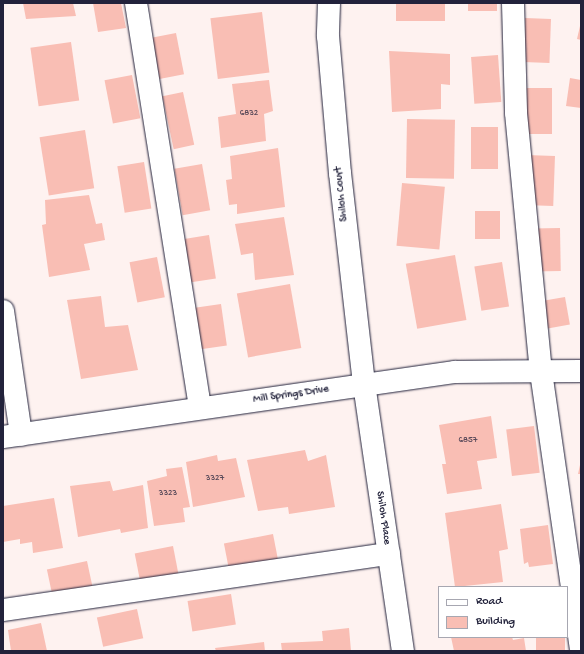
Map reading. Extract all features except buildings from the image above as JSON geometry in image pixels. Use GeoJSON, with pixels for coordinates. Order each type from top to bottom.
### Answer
{"type":"FeatureCollection","features":[{"type":"Feature","properties":{"kind":"street"},"geometry":{"type":"LineString","coordinates":[[136,3],[200,408]]}},
{"type":"Feature","properties":{"kind":"street","name":"Shiloh Court"},"geometry":{"type":"LineString","coordinates":[[329,3],[328,36],[340,173],[364,384]]}},
{"type":"Feature","properties":{"kind":"street"},"geometry":{"type":"LineString","coordinates":[[513,3],[516,113],[541,372],[581,648]]}},
{"type":"Feature","properties":{"kind":"street"},"geometry":{"type":"LineString","coordinates":[[3,311],[12,436]]}},
{"type":"Feature","properties":{"kind":"street","name":"Mill Springs Drive"},"geometry":{"type":"LineString","coordinates":[[12,436],[454,372],[581,371]]}},
{"type":"Feature","properties":{"kind":"street","name":"Shiloh Place"},"geometry":{"type":"LineString","coordinates":[[364,384],[403,651]]}},
{"type":"Feature","properties":{"kind":"street"},"geometry":{"type":"LineString","coordinates":[[3,610],[389,554]]}}]}
